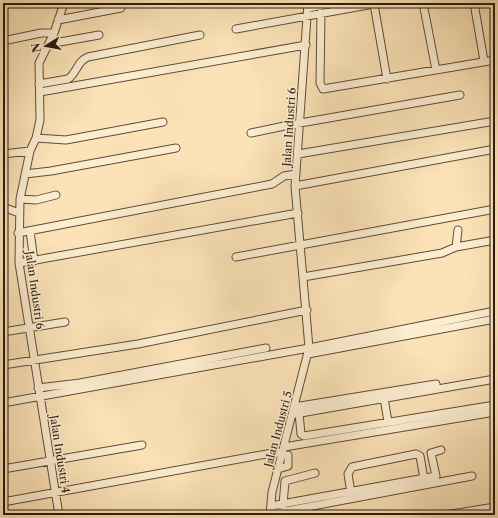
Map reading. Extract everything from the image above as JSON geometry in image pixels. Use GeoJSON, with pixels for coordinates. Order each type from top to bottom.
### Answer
{"type":"FeatureCollection","features":[{"type":"Feature","properties":{"kind":"street","name":"Jalan Industri 6"},"geometry":{"type":"LineString","coordinates":[[40,396],[19,263],[19,212],[24,174],[30,151],[36,138],[40,120],[39,63],[53,36],[64,3]]}},
{"type":"Feature","properties":{"kind":"street"},"geometry":{"type":"LineString","coordinates":[[236,29],[335,3]]}},
{"type":"Feature","properties":{"kind":"street"},"geometry":{"type":"LineString","coordinates":[[308,9],[321,13],[377,3],[387,79]]}},
{"type":"Feature","properties":{"kind":"street"},"geometry":{"type":"LineString","coordinates":[[423,3],[436,70]]}},
{"type":"Feature","properties":{"kind":"street"},"geometry":{"type":"LineString","coordinates":[[474,3],[484,61]]}},
{"type":"Feature","properties":{"kind":"street"},"geometry":{"type":"LineString","coordinates":[[58,20],[121,8]]}},
{"type":"Feature","properties":{"kind":"street","name":"Jalan Industri 6"},"geometry":{"type":"LineString","coordinates":[[308,9],[295,186],[307,310],[308,351]]}},
{"type":"Feature","properties":{"kind":"street"},"geometry":{"type":"LineString","coordinates":[[321,13],[320,83],[323,89],[495,60]]}},
{"type":"Feature","properties":{"kind":"street"},"geometry":{"type":"LineString","coordinates":[[3,41],[41,32],[53,36],[60,42],[99,35]]}},
{"type":"Feature","properties":{"kind":"street"},"geometry":{"type":"LineString","coordinates":[[40,84],[68,78],[79,62],[88,57],[200,36]]}},
{"type":"Feature","properties":{"kind":"street"},"geometry":{"type":"LineString","coordinates":[[40,92],[306,45]]}},
{"type":"Feature","properties":{"kind":"street"},"geometry":{"type":"LineString","coordinates":[[251,133],[460,95]]}},
{"type":"Feature","properties":{"kind":"street"},"geometry":{"type":"LineString","coordinates":[[298,154],[495,121]]}},
{"type":"Feature","properties":{"kind":"street"},"geometry":{"type":"LineString","coordinates":[[36,138],[66,140],[163,122]]}},
{"type":"Feature","properties":{"kind":"street"},"geometry":{"type":"LineString","coordinates":[[24,174],[51,171],[176,148]]}},
{"type":"Feature","properties":{"kind":"street"},"geometry":{"type":"LineString","coordinates":[[295,186],[495,149]]}},
{"type":"Feature","properties":{"kind":"street"},"geometry":{"type":"LineString","coordinates":[[3,154],[30,151]]}},
{"type":"Feature","properties":{"kind":"street"},"geometry":{"type":"LineString","coordinates":[[18,233],[272,184],[284,176],[296,174]]}},
{"type":"Feature","properties":{"kind":"street"},"geometry":{"type":"LineString","coordinates":[[20,199],[36,200],[56,195]]}},
{"type":"Feature","properties":{"kind":"street"},"geometry":{"type":"LineString","coordinates":[[3,207],[19,212]]}},
{"type":"Feature","properties":{"kind":"street"},"geometry":{"type":"LineString","coordinates":[[236,257],[495,209]]}},
{"type":"Feature","properties":{"kind":"street"},"geometry":{"type":"LineString","coordinates":[[19,263],[298,213]]}},
{"type":"Feature","properties":{"kind":"street"},"geometry":{"type":"LineString","coordinates":[[456,247],[458,230]]}},
{"type":"Feature","properties":{"kind":"street"},"geometry":{"type":"LineString","coordinates":[[30,231],[34,261]]}},
{"type":"Feature","properties":{"kind":"street"},"geometry":{"type":"LineString","coordinates":[[303,277],[442,253],[456,247],[495,240]]}},
{"type":"Feature","properties":{"kind":"street"},"geometry":{"type":"LineString","coordinates":[[3,365],[138,344],[307,310]]}},
{"type":"Feature","properties":{"kind":"street"},"geometry":{"type":"LineString","coordinates":[[308,351],[495,311]]}},
{"type":"Feature","properties":{"kind":"street"},"geometry":{"type":"LineString","coordinates":[[3,403],[495,319]]}},
{"type":"Feature","properties":{"kind":"street"},"geometry":{"type":"LineString","coordinates":[[3,332],[65,322]]}},
{"type":"Feature","properties":{"kind":"street"},"geometry":{"type":"LineString","coordinates":[[38,388],[80,383],[266,348]]}},
{"type":"Feature","properties":{"kind":"street","name":"Jalan Industri 5"},"geometry":{"type":"LineString","coordinates":[[270,511],[278,469],[285,451],[295,412],[308,351]]}},
{"type":"Feature","properties":{"kind":"street"},"geometry":{"type":"LineString","coordinates":[[295,412],[495,374]]}},
{"type":"Feature","properties":{"kind":"street"},"geometry":{"type":"LineString","coordinates":[[295,412],[495,379]]}},
{"type":"Feature","properties":{"kind":"street","name":"Jalan Industri 4"},"geometry":{"type":"LineString","coordinates":[[40,396],[59,515]]}},
{"type":"Feature","properties":{"kind":"street"},"geometry":{"type":"LineString","coordinates":[[384,398],[388,422]]}},
{"type":"Feature","properties":{"kind":"street"},"geometry":{"type":"LineString","coordinates":[[295,412],[303,436],[495,405]]}},
{"type":"Feature","properties":{"kind":"street"},"geometry":{"type":"LineString","coordinates":[[3,502],[495,412]]}},
{"type":"Feature","properties":{"kind":"street"},"geometry":{"type":"LineString","coordinates":[[3,468],[142,445]]}},
{"type":"Feature","properties":{"kind":"street"},"geometry":{"type":"LineString","coordinates":[[270,511],[283,505],[436,476],[431,453],[441,450]]}},
{"type":"Feature","properties":{"kind":"street"},"geometry":{"type":"LineString","coordinates":[[351,493],[348,474],[352,467],[416,454],[420,456],[424,479]]}},
{"type":"Feature","properties":{"kind":"street"},"geometry":{"type":"LineString","coordinates":[[283,505],[285,481],[315,473]]}},
{"type":"Feature","properties":{"kind":"street"},"geometry":{"type":"LineString","coordinates":[[270,511],[472,476]]}},
{"type":"Feature","properties":{"kind":"street"},"geometry":{"type":"LineString","coordinates":[[445,515],[495,507]]}}]}
